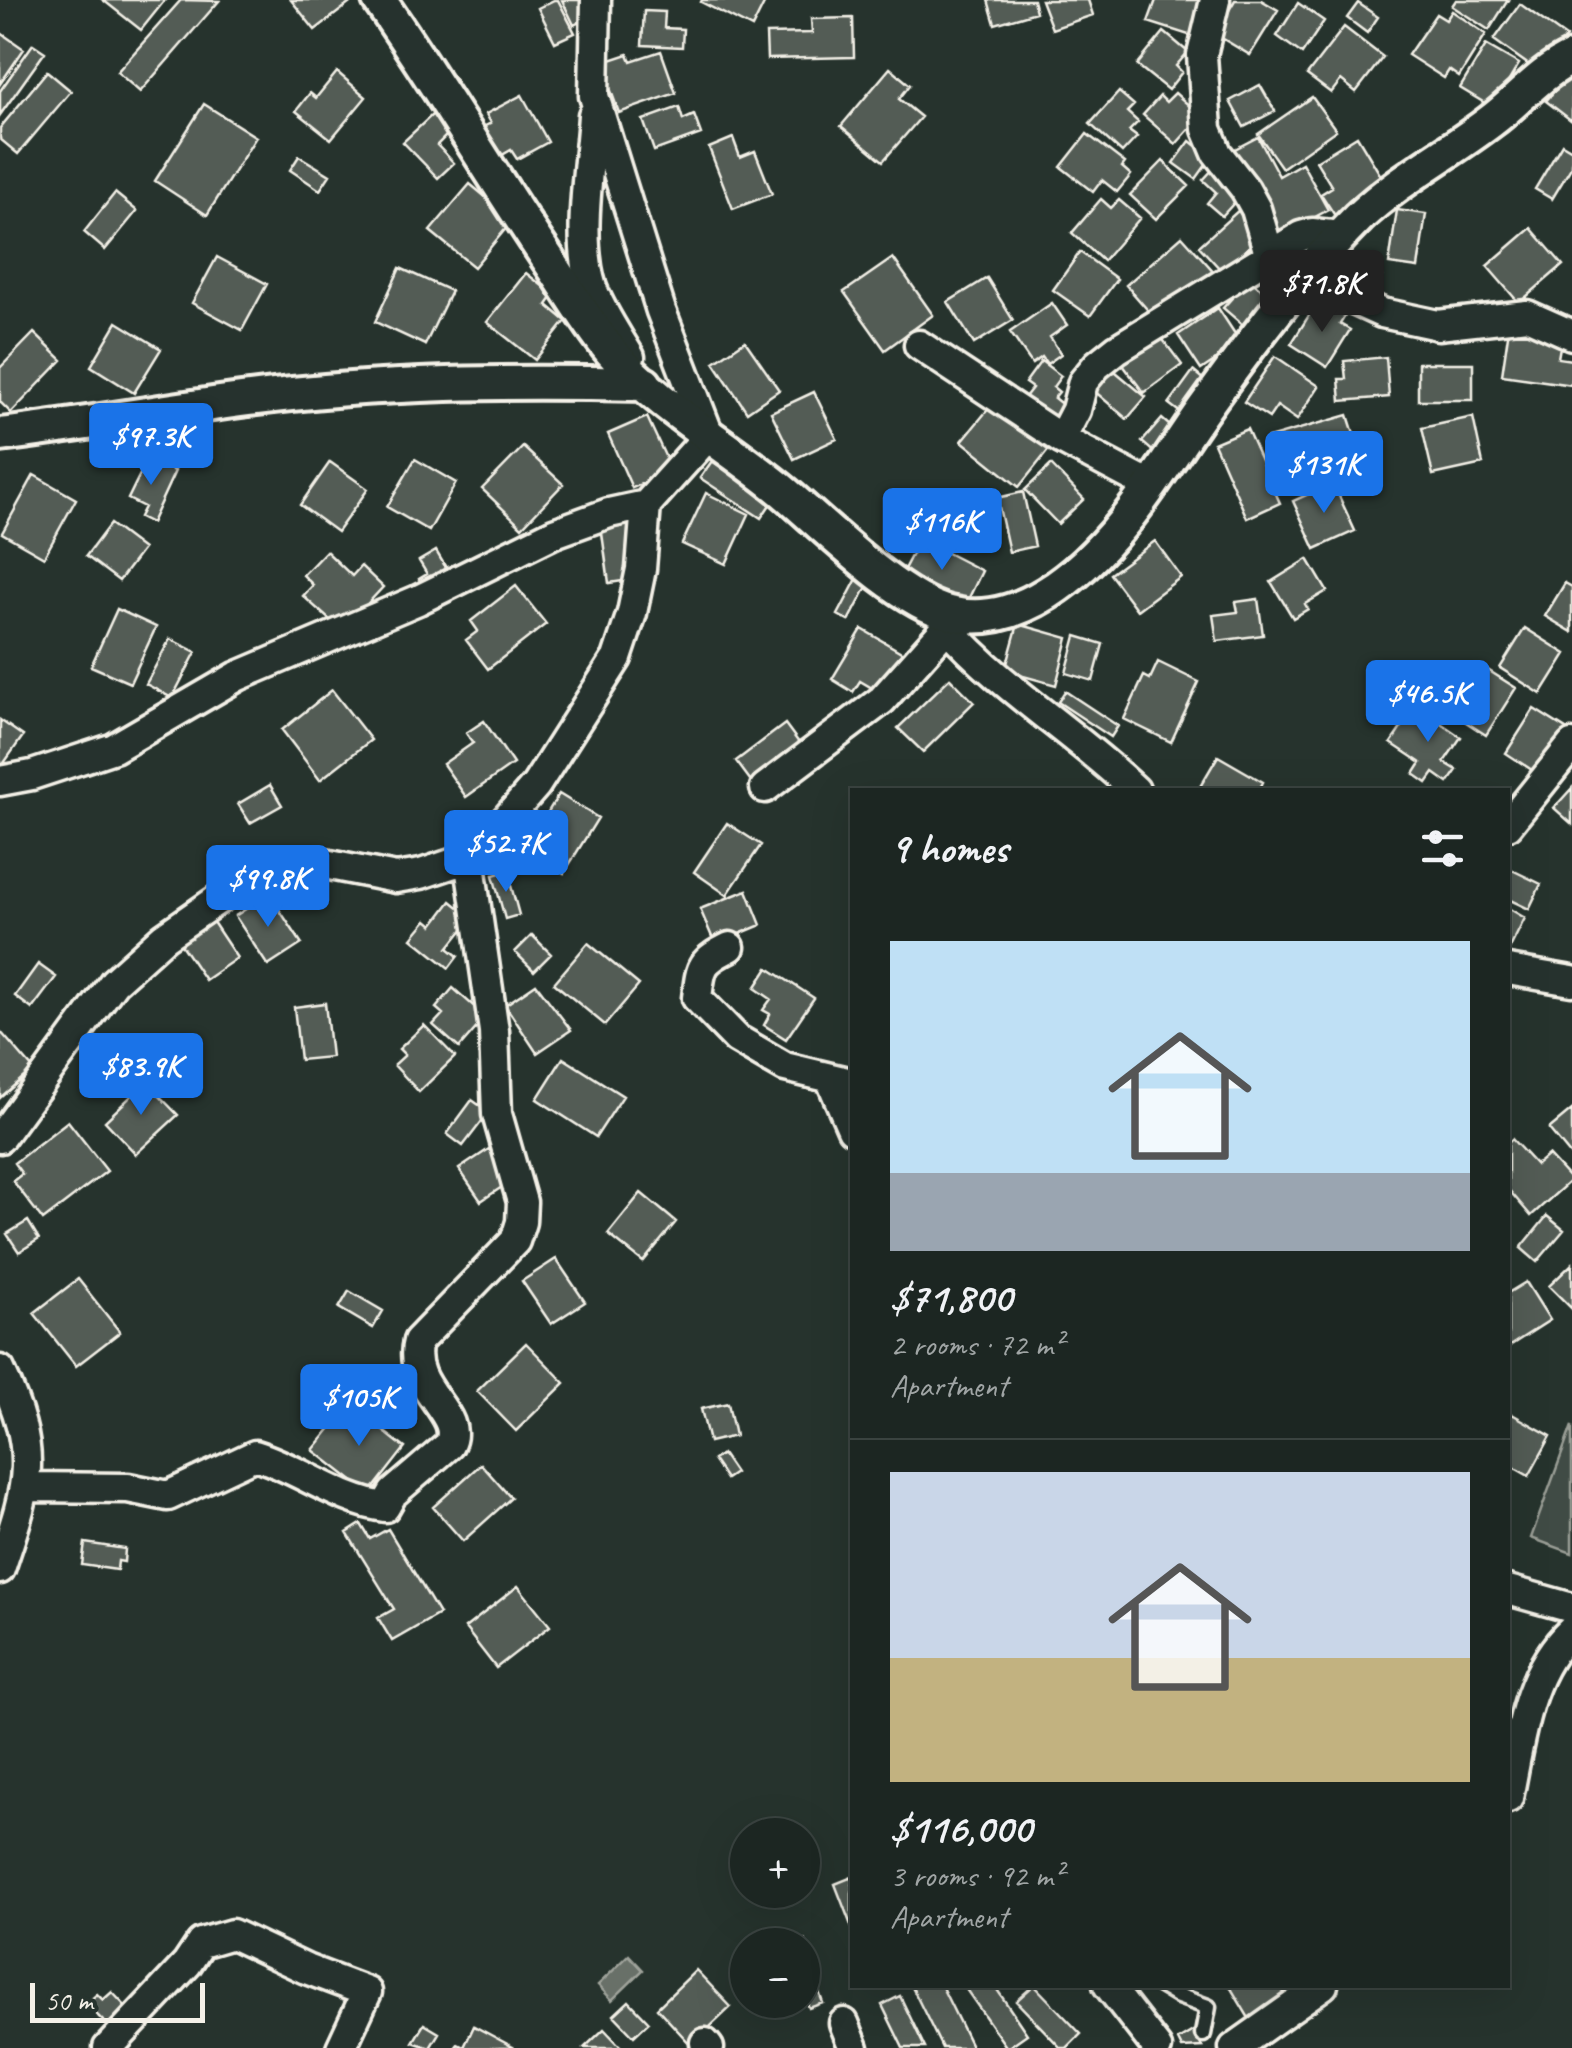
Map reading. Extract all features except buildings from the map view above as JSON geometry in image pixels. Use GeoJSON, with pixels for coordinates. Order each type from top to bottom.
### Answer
{"type":"FeatureCollection","features":[{"type":"Feature","properties":{"kind":"street"},"geometry":{"type":"LineString","coordinates":[[378,0],[429,74],[492,179],[612,352],[709,435],[750,463],[912,595],[950,620],[975,656],[1133,788]]}},
{"type":"Feature","properties":{"kind":"street"},"geometry":{"type":"LineString","coordinates":[[596,0],[587,268],[602,310],[645,384]]}},
{"type":"Feature","properties":{"kind":"street"},"geometry":{"type":"LineString","coordinates":[[1215,0],[1202,55],[1207,129],[1216,153],[1256,209],[1270,257]]}},
{"type":"Feature","properties":{"kind":"street"},"geometry":{"type":"LineString","coordinates":[[765,788],[882,700],[950,620],[1034,601],[1071,578],[1124,522],[1273,316],[1342,236],[1375,204],[1492,120],[1558,64],[1572,58]]}},
{"type":"Feature","properties":{"kind":"street"},"geometry":{"type":"LineString","coordinates":[[594,96],[660,311],[709,435]]}},
{"type":"Feature","properties":{"kind":"street"},"geometry":{"type":"LineString","coordinates":[[1061,439],[1076,410],[1083,382],[1117,349],[1300,236],[1342,236]]}},
{"type":"Feature","properties":{"kind":"street"},"geometry":{"type":"LineString","coordinates":[[1308,275],[1382,313],[1438,326],[1527,315],[1572,336]]}},
{"type":"Feature","properties":{"kind":"street"},"geometry":{"type":"LineString","coordinates":[[919,345],[1061,439],[1150,486]]}},
{"type":"Feature","properties":{"kind":"street"},"geometry":{"type":"LineString","coordinates":[[0,436],[251,399],[372,387],[508,382],[645,384]]}},
{"type":"Feature","properties":{"kind":"street"},"geometry":{"type":"LineString","coordinates":[[0,781],[114,748],[238,676],[418,600],[554,534],[609,512],[646,505],[709,435]]}},
{"type":"Feature","properties":{"kind":"street"},"geometry":{"type":"LineString","coordinates":[[0,1138],[114,982],[164,937],[252,875],[309,861],[396,878],[421,874],[469,858],[509,819],[536,785],[617,658],[632,614],[641,568],[646,505]]}},
{"type":"Feature","properties":{"kind":"street"},"geometry":{"type":"LineString","coordinates":[[1510,822],[1572,745]]}},
{"type":"Feature","properties":{"kind":"street"},"geometry":{"type":"LineString","coordinates":[[26,1487],[128,1488],[168,1496],[256,1456],[286,1465],[363,1504],[386,1507],[393,1493],[449,1445],[453,1426],[426,1389],[417,1369],[414,1354],[418,1341],[515,1241],[522,1222],[522,1202],[497,1114],[494,1031],[469,858]]}},
{"type":"Feature","properties":{"kind":"street"},"geometry":{"type":"LineString","coordinates":[[730,948],[706,959],[701,967],[697,998],[737,1039],[784,1066],[842,1080],[850,1119]]}},
{"type":"Feature","properties":{"kind":"street"},"geometry":{"type":"LineString","coordinates":[[1510,970],[1572,980]]}},
{"type":"Feature","properties":{"kind":"street"},"geometry":{"type":"LineString","coordinates":[[0,1370],[24,1432],[26,1487],[0,1569]]}},
{"type":"Feature","properties":{"kind":"street"},"geometry":{"type":"LineString","coordinates":[[1510,1591],[1572,1608]]}},
{"type":"Feature","properties":{"kind":"street"},"geometry":{"type":"LineString","coordinates":[[1510,1789],[1531,1694],[1554,1649],[1572,1630]]}},
{"type":"Feature","properties":{"kind":"street"},"geometry":{"type":"LineString","coordinates":[[108,2048],[202,1943],[232,1934],[306,1970],[367,1992],[341,2048]]}},
{"type":"Feature","properties":{"kind":"street"},"geometry":{"type":"LineString","coordinates":[[1110,1988],[1158,2048]]}},
{"type":"Feature","properties":{"kind":"street"},"geometry":{"type":"LineString","coordinates":[[1234,2048],[1320,1988]]}},
{"type":"Feature","properties":{"kind":"lane"},"geometry":{"type":"LineString","coordinates":[[1165,1988],[1208,2006],[1204,2034]]}},
{"type":"Feature","properties":{"kind":"shaded area"},"geometry":{"type":"Polygon","coordinates":[[[1572,1426],[1572,1553],[1531,1538],[1572,1426]]]}},
{"type":"Feature","properties":{"kind":"shaded area"},"geometry":{"type":"Polygon","coordinates":[[[629,1955],[643,1970],[612,2000],[598,1985],[629,1955]]]}}]}
